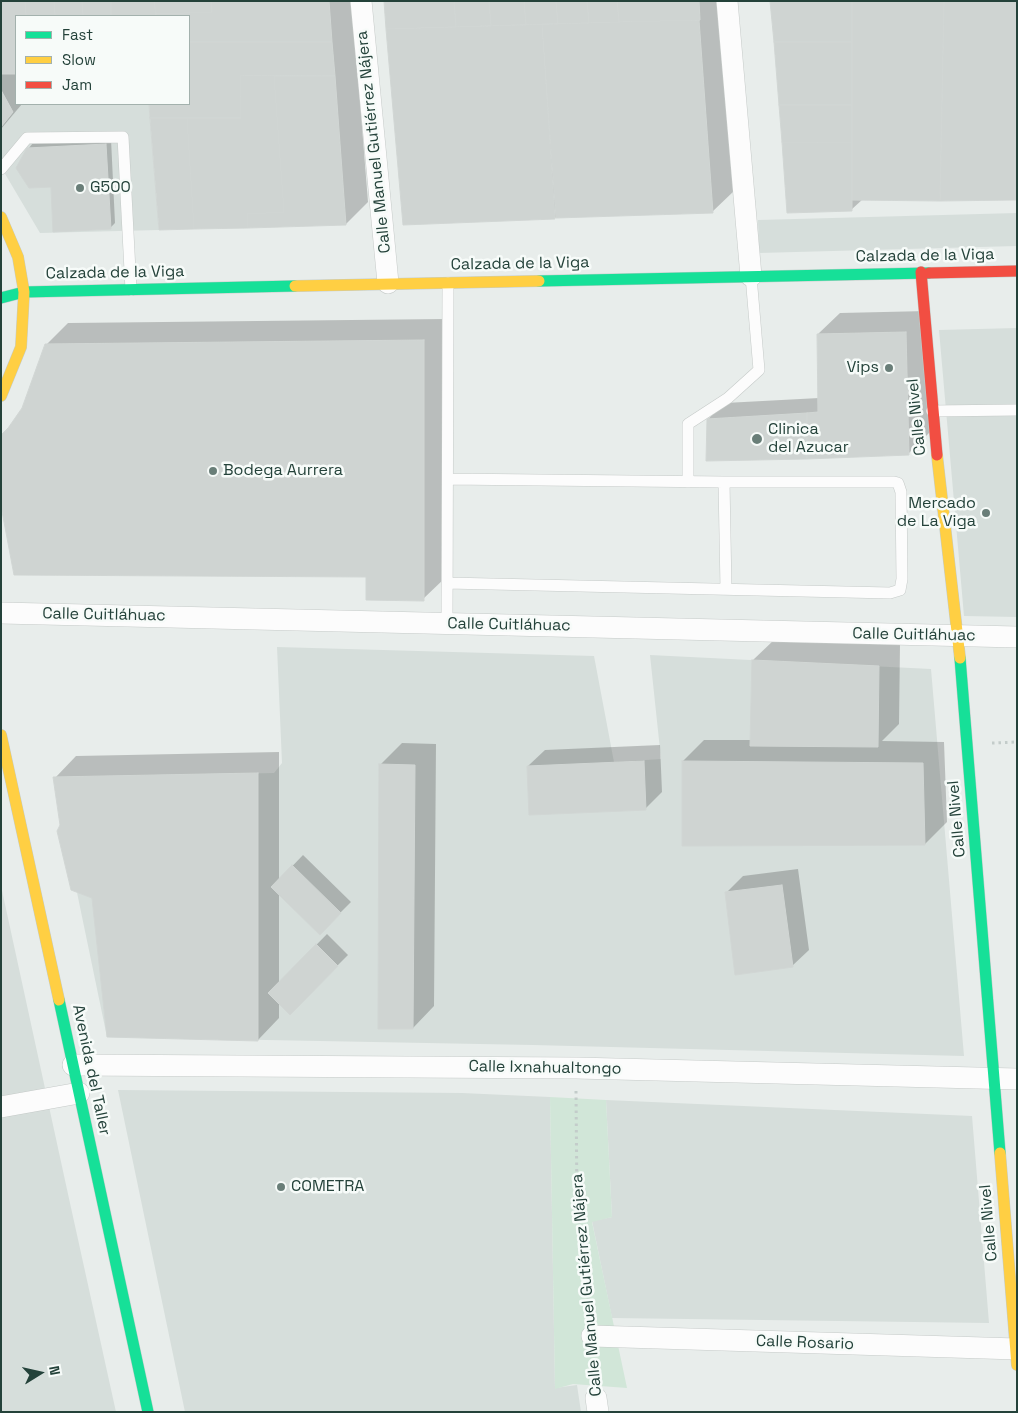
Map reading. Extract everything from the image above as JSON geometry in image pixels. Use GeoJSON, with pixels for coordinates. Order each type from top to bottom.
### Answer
{"type":"FeatureCollection","features":[{"type":"Feature","properties":{"kind":"main road","name":"Calzada de la Viga"},"geometry":{"type":"LineString","coordinates":[[1,217],[18,257],[24,292],[20,347],[1,396]]}},
{"type":"Feature","properties":{"kind":"main road","name":"Calzada de la Viga"},"geometry":{"type":"LineString","coordinates":[[1,298],[24,292],[1017,271]]}},
{"type":"Feature","properties":{"kind":"main road","name":"Calle Nivel"},"geometry":{"type":"LineString","coordinates":[[921,272],[932,411],[958,636],[1016,1354]]}},
{"type":"Feature","properties":{"kind":"main road","name":"Calzada de la Viga"},"geometry":{"type":"LineString","coordinates":[[9,282],[24,292]]}},
{"type":"Feature","properties":{"kind":"main road","name":"Avenida del Taller"},"geometry":{"type":"LineString","coordinates":[[1,735],[148,1412]]}},
{"type":"Feature","properties":{"kind":"street","name":"Calle Manuel Gutiérrez Nájera"},"geometry":{"type":"LineString","coordinates":[[361,1],[388,283]]}},
{"type":"Feature","properties":{"kind":"street"},"geometry":{"type":"LineString","coordinates":[[727,1],[751,276]]}},
{"type":"Feature","properties":{"kind":"street","name":"Calle Cuitláhuac"},"geometry":{"type":"LineString","coordinates":[[1,613],[1017,637]]}},
{"type":"Feature","properties":{"kind":"street","name":"Calle Ixnahualtongo"},"geometry":{"type":"LineString","coordinates":[[73,1065],[576,1068],[1017,1079]]}},
{"type":"Feature","properties":{"kind":"street"},"geometry":{"type":"LineString","coordinates":[[1,1107],[79,1094]]}},
{"type":"Feature","properties":{"kind":"street","name":"Calle Rosario"},"geometry":{"type":"LineString","coordinates":[[592,1336],[1016,1354]]}},
{"type":"Feature","properties":{"kind":"lane"},"geometry":{"type":"LineString","coordinates":[[1,169],[27,138],[123,137],[131,290]]}},
{"type":"Feature","properties":{"kind":"lane"},"geometry":{"type":"LineString","coordinates":[[688,482],[688,424],[728,398],[759,370],[751,276]]}},
{"type":"Feature","properties":{"kind":"lane"},"geometry":{"type":"LineString","coordinates":[[447,624],[448,282]]}},
{"type":"Feature","properties":{"kind":"lane"},"geometry":{"type":"LineString","coordinates":[[932,411],[1017,410]]}},
{"type":"Feature","properties":{"kind":"lane"},"geometry":{"type":"LineString","coordinates":[[448,479],[894,482],[898,483],[901,492],[901,585],[900,590],[895,592],[448,583]]}},
{"type":"Feature","properties":{"kind":"lane"},"geometry":{"type":"LineString","coordinates":[[724,482],[726,589]]}},
{"type":"Feature","properties":{"kind":"path","name":"Calle Manuel Gutiérrez Nájera"},"geometry":{"type":"LineString","coordinates":[[576,1068],[577,1205],[592,1336],[597,1405]]}},
{"type":"Feature","properties":{"kind":"shaded area"},"geometry":{"type":"Polygon","coordinates":[[[1,74],[15,74],[15,105],[149,105],[159,230],[40,233],[1,167],[1,127],[13,112],[1,90],[1,74]]]}},
{"type":"Feature","properties":{"kind":"shaded area"},"geometry":{"type":"Polygon","coordinates":[[[1017,213],[1017,246],[759,253],[758,220],[1017,213]]]}},
{"type":"Feature","properties":{"kind":"shaded area","name":"Mercado de La Viga"},"geometry":{"type":"Polygon","coordinates":[[[1017,328],[1017,617],[964,616],[939,330],[1017,328]]]}},
{"type":"Feature","properties":{"kind":"shaded area"},"geometry":{"type":"Polygon","coordinates":[[[277,647],[594,656],[614,762],[661,759],[650,655],[931,669],[964,1056],[107,1037],[53,777],[274,773],[282,763],[277,647]]]}},
{"type":"Feature","properties":{"kind":"shaded area"},"geometry":{"type":"Polygon","coordinates":[[[1,886],[68,1194],[116,1412],[1,1412],[1,886]]]}},
{"type":"Feature","properties":{"kind":"shaded area"},"geometry":{"type":"Polygon","coordinates":[[[118,1090],[462,1093],[550,1097],[555,1388],[577,1385],[581,1412],[185,1412],[118,1090]]]}},
{"type":"Feature","properties":{"kind":"shaded area"},"geometry":{"type":"Polygon","coordinates":[[[606,1100],[972,1116],[989,1323],[612,1318],[592,1221],[612,1217],[606,1100]]]}},
{"type":"Feature","properties":{"kind":"green space"},"geometry":{"type":"Polygon","coordinates":[[[550,1097],[606,1100],[612,1217],[592,1222],[627,1388],[573,1384],[555,1389],[550,1097]]]}},
{"type":"Feature","properties":{"kind":"building"},"geometry":{"type":"Polygon","coordinates":[[[1,1],[25,1],[26,15],[15,15],[15,74],[1,74],[1,1]]]}},
{"type":"Feature","properties":{"kind":"building"},"geometry":{"type":"Polygon","coordinates":[[[25,1],[54,1],[55,15],[26,15],[25,1]]]}},
{"type":"Feature","properties":{"kind":"building"},"geometry":{"type":"Polygon","coordinates":[[[54,1],[82,1],[83,15],[55,15],[54,1]]]}},
{"type":"Feature","properties":{"kind":"building"},"geometry":{"type":"Polygon","coordinates":[[[82,1],[111,1],[111,15],[83,15],[82,1]]]}},
{"type":"Feature","properties":{"kind":"building"},"geometry":{"type":"Polygon","coordinates":[[[111,1],[154,1],[156,15],[111,15],[111,1]]]}},
{"type":"Feature","properties":{"kind":"building"},"geometry":{"type":"Polygon","coordinates":[[[154,1],[211,1],[212,12],[156,14],[154,1]]]}},
{"type":"Feature","properties":{"kind":"building"},"geometry":{"type":"Polygon","coordinates":[[[211,1],[329,1],[332,42],[190,42],[190,15],[156,15],[212,12],[211,1]]]}},
{"type":"Feature","properties":{"kind":"building"},"geometry":{"type":"Polygon","coordinates":[[[384,1],[454,1],[456,27],[386,29],[384,1]]]}},
{"type":"Feature","properties":{"kind":"building"},"geometry":{"type":"Polygon","coordinates":[[[454,1],[489,1],[491,26],[456,27],[454,1]]]}},
{"type":"Feature","properties":{"kind":"building"},"geometry":{"type":"Polygon","coordinates":[[[489,1],[524,1],[526,25],[491,26],[489,1]]]}},
{"type":"Feature","properties":{"kind":"building"},"geometry":{"type":"Polygon","coordinates":[[[524,1],[556,1],[558,24],[526,25],[524,1]]]}},
{"type":"Feature","properties":{"kind":"building"},"geometry":{"type":"Polygon","coordinates":[[[556,1],[587,1],[589,23],[558,24],[556,1]]]}},
{"type":"Feature","properties":{"kind":"building"},"geometry":{"type":"Polygon","coordinates":[[[587,1],[617,1],[619,22],[589,23],[587,1]]]}},
{"type":"Feature","properties":{"kind":"building"},"geometry":{"type":"Polygon","coordinates":[[[617,1],[699,1],[700,20],[619,22],[617,1]]]}},
{"type":"Feature","properties":{"kind":"building"},"geometry":{"type":"Polygon","coordinates":[[[770,1],[852,1],[852,42],[774,42],[770,1]]]}},
{"type":"Feature","properties":{"kind":"building"},"geometry":{"type":"Polygon","coordinates":[[[852,1],[944,1],[940,201],[852,200],[852,1]]]}},
{"type":"Feature","properties":{"kind":"building"},"geometry":{"type":"Polygon","coordinates":[[[944,1],[1017,1],[1014,200],[940,201],[944,1]]]}},
{"type":"Feature","properties":{"kind":"building"},"geometry":{"type":"Polygon","coordinates":[[[699,20],[713,213],[556,218],[542,24],[699,20]]]}},
{"type":"Feature","properties":{"kind":"building"},"geometry":{"type":"Polygon","coordinates":[[[542,24],[555,219],[403,225],[386,29],[542,24]]]}},
{"type":"Feature","properties":{"kind":"building"},"geometry":{"type":"Polygon","coordinates":[[[190,42],[332,42],[335,76],[240,75],[241,118],[150,118],[149,105],[190,105],[190,42]]]}},
{"type":"Feature","properties":{"kind":"building"},"geometry":{"type":"Polygon","coordinates":[[[774,42],[852,42],[852,105],[779,105],[774,42]]]}},
{"type":"Feature","properties":{"kind":"building"},"geometry":{"type":"Polygon","coordinates":[[[1017,42],[1017,200],[1014,200],[1017,42]]]}},
{"type":"Feature","properties":{"kind":"building"},"geometry":{"type":"Polygon","coordinates":[[[240,75],[274,76],[284,212],[247,214],[248,228],[194,229],[187,118],[241,118],[240,75]]]}},
{"type":"Feature","properties":{"kind":"building"},"geometry":{"type":"Polygon","coordinates":[[[274,76],[335,76],[346,225],[248,228],[247,214],[284,212],[274,76]]]}},
{"type":"Feature","properties":{"kind":"building"},"geometry":{"type":"Polygon","coordinates":[[[1,90],[13,112],[1,127],[1,90]]]}},
{"type":"Feature","properties":{"kind":"building"},"geometry":{"type":"Polygon","coordinates":[[[779,105],[852,105],[852,143],[782,142],[779,105]]]}},
{"type":"Feature","properties":{"kind":"building"},"geometry":{"type":"Polygon","coordinates":[[[150,118],[187,118],[194,229],[159,230],[150,118]]]}},
{"type":"Feature","properties":{"kind":"building"},"geometry":{"type":"Polygon","coordinates":[[[782,142],[852,143],[852,211],[787,213],[782,142]]]}},
{"type":"Feature","properties":{"kind":"building","name":"G500"},"geometry":{"type":"Polygon","coordinates":[[[106,144],[111,229],[53,232],[51,187],[29,188],[16,168],[27,148],[106,144]]]}},
{"type":"Feature","properties":{"kind":"building"},"geometry":{"type":"Polygon","coordinates":[[[906,332],[909,455],[807,459],[807,413],[818,412],[817,334],[906,332]]]}},
{"type":"Feature","properties":{"kind":"building","name":"Bodega Aurrera"},"geometry":{"type":"Polygon","coordinates":[[[424,340],[424,601],[366,600],[366,577],[14,575],[1,506],[1,435],[22,408],[45,344],[424,340]]]}},
{"type":"Feature","properties":{"kind":"building","name":"Clinica del Azucar"},"geometry":{"type":"Polygon","coordinates":[[[807,413],[807,459],[706,461],[707,419],[807,413]]]}},
{"type":"Feature","properties":{"kind":"building"},"geometry":{"type":"Polygon","coordinates":[[[752,660],[879,666],[878,747],[750,746],[752,660]]]}},
{"type":"Feature","properties":{"kind":"building"},"geometry":{"type":"Polygon","coordinates":[[[644,761],[646,810],[529,815],[527,766],[644,761]]]}},
{"type":"Feature","properties":{"kind":"building"},"geometry":{"type":"Polygon","coordinates":[[[682,761],[923,763],[925,845],[682,846],[682,761]]]}},
{"type":"Feature","properties":{"kind":"building"},"geometry":{"type":"Polygon","coordinates":[[[379,764],[415,765],[413,1029],[378,1029],[379,764]]]}},
{"type":"Feature","properties":{"kind":"building"},"geometry":{"type":"Polygon","coordinates":[[[258,773],[258,1041],[107,1037],[92,898],[71,890],[57,831],[60,825],[53,777],[258,773]]]}},
{"type":"Feature","properties":{"kind":"building"},"geometry":{"type":"Polygon","coordinates":[[[292,865],[341,913],[320,935],[271,887],[292,865]]]}},
{"type":"Feature","properties":{"kind":"building"},"geometry":{"type":"Polygon","coordinates":[[[782,885],[793,967],[735,975],[725,892],[782,885]]]}},
{"type":"Feature","properties":{"kind":"building"},"geometry":{"type":"Polygon","coordinates":[[[316,944],[338,966],[290,1015],[268,993],[316,944]]]}},
{"type":"Feature","properties":{"kind":"traffic: fast"},"geometry":{"type":"LineString","coordinates":[[539,281],[929,273]]}},
{"type":"Feature","properties":{"kind":"traffic: fast"},"geometry":{"type":"LineString","coordinates":[[1,298],[24,292],[295,286]]}},
{"type":"Feature","properties":{"kind":"traffic: fast"},"geometry":{"type":"LineString","coordinates":[[960,658],[1000,1153]]}},
{"type":"Feature","properties":{"kind":"traffic: fast"},"geometry":{"type":"LineString","coordinates":[[59,1000],[148,1412]]}},
{"type":"Feature","properties":{"kind":"traffic: slow"},"geometry":{"type":"LineString","coordinates":[[1,217],[18,257],[24,292],[21,347],[1,396]]}},
{"type":"Feature","properties":{"kind":"traffic: slow"},"geometry":{"type":"LineString","coordinates":[[295,286],[539,281]]}},
{"type":"Feature","properties":{"kind":"traffic: slow"},"geometry":{"type":"LineString","coordinates":[[937,455],[960,658]]}},
{"type":"Feature","properties":{"kind":"traffic: slow"},"geometry":{"type":"LineString","coordinates":[[1,735],[59,1000]]}},
{"type":"Feature","properties":{"kind":"traffic: slow"},"geometry":{"type":"LineString","coordinates":[[1000,1153],[1017,1365]]}},
{"type":"Feature","properties":{"kind":"traffic: jam"},"geometry":{"type":"LineString","coordinates":[[929,273],[1017,271]]}},
{"type":"Feature","properties":{"kind":"traffic: jam"},"geometry":{"type":"LineString","coordinates":[[921,272],[937,455]]}},
{"type":"Feature","properties":{"kind":"place","name":"G500"},"geometry":{"type":"Point","coordinates":[80,188]}},
{"type":"Feature","properties":{"kind":"place","name":"Vips"},"geometry":{"type":"Point","coordinates":[889,368]}},
{"type":"Feature","properties":{"kind":"place","name":"Clinica del Azucar"},"geometry":{"type":"Point","coordinates":[757,439]}},
{"type":"Feature","properties":{"kind":"place","name":"Bodega Aurrera"},"geometry":{"type":"Point","coordinates":[213,471]}},
{"type":"Feature","properties":{"kind":"place","name":"Mercado de La Viga"},"geometry":{"type":"Point","coordinates":[986,513]}},
{"type":"Feature","properties":{"kind":"place","name":"COMETRA"},"geometry":{"type":"Point","coordinates":[281,1187]}}]}
